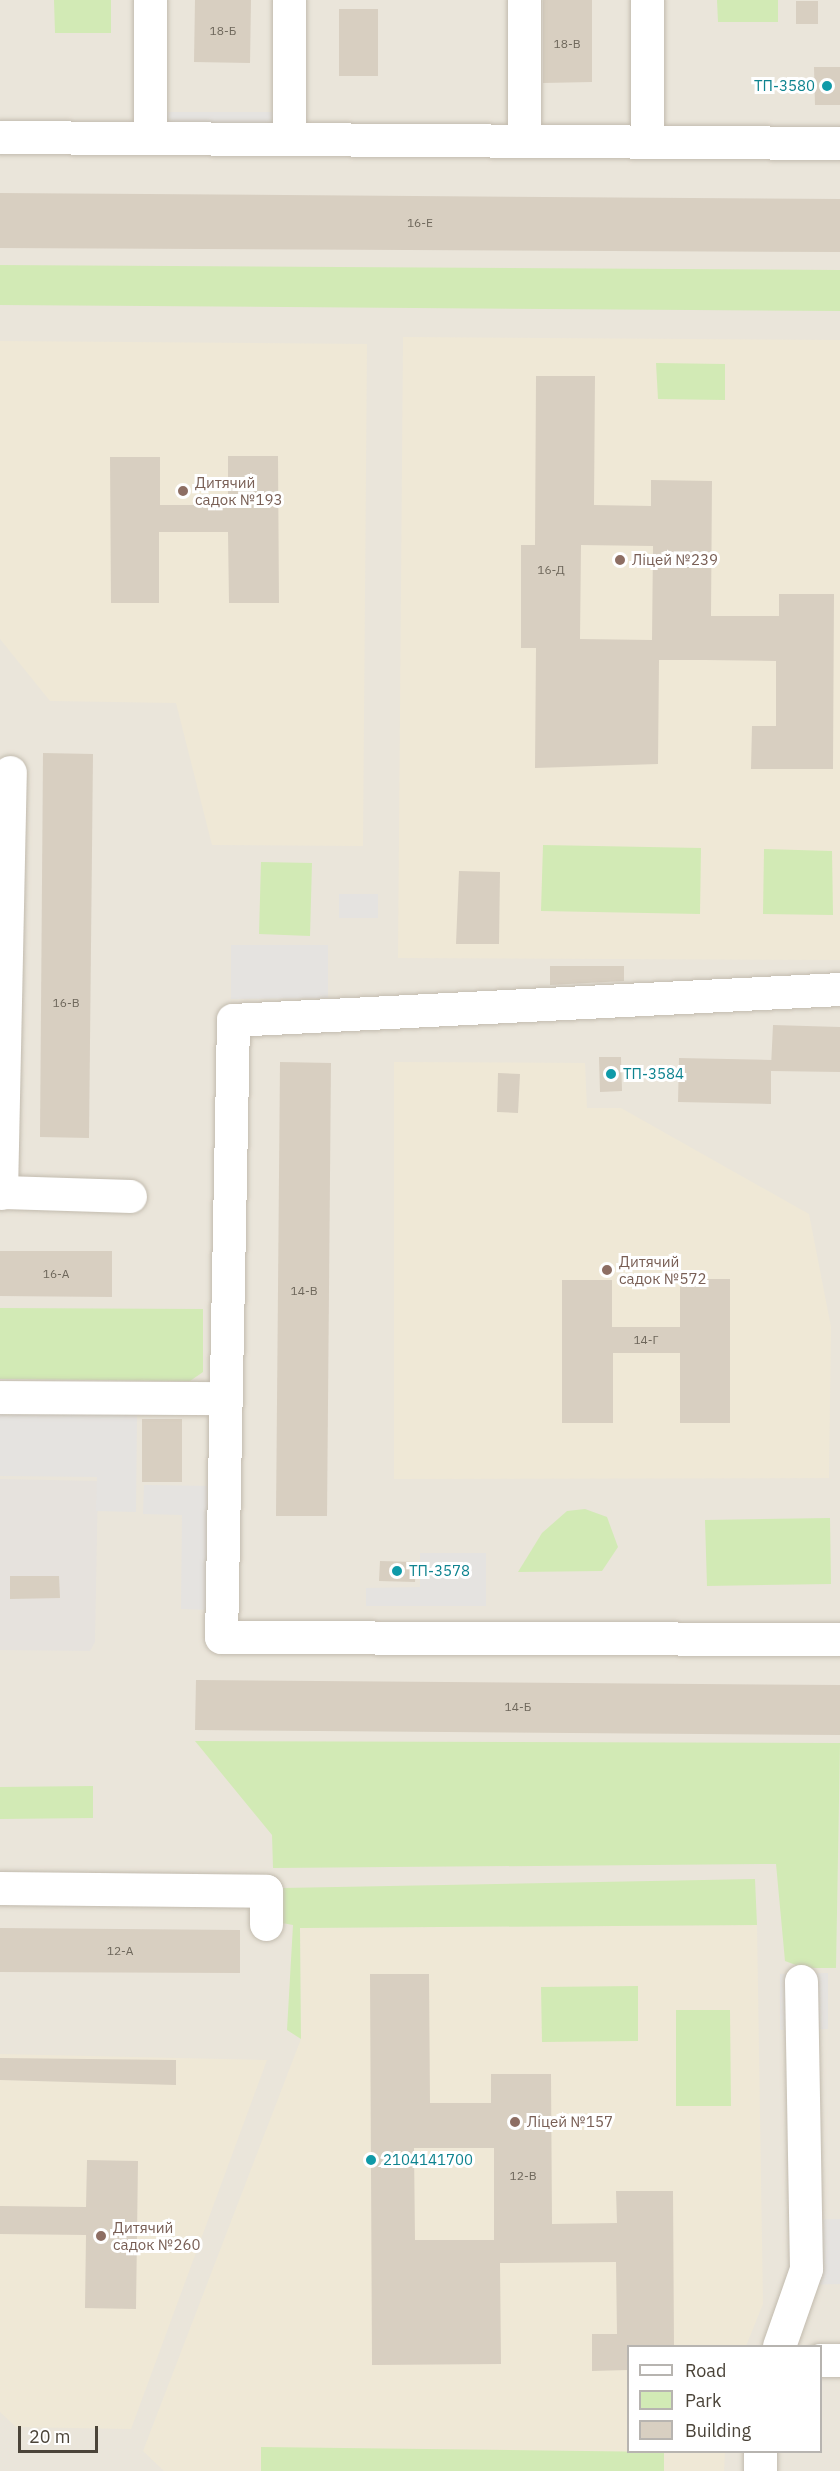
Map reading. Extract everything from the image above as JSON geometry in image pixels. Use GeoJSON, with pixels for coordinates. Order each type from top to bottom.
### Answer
{"type":"FeatureCollection","features":[{"type":"Feature","properties":{"kind":"lane"},"geometry":{"type":"LineString","coordinates":[[150,0],[150,138]]}},
{"type":"Feature","properties":{"kind":"lane"},"geometry":{"type":"LineString","coordinates":[[289,139],[290,0]]}},
{"type":"Feature","properties":{"kind":"lane"},"geometry":{"type":"LineString","coordinates":[[524,0],[524,141]]}},
{"type":"Feature","properties":{"kind":"lane"},"geometry":{"type":"LineString","coordinates":[[646,0],[647,142]]}},
{"type":"Feature","properties":{"kind":"lane"},"geometry":{"type":"LineString","coordinates":[[0,137],[840,143]]}},
{"type":"Feature","properties":{"kind":"lane"},"geometry":{"type":"LineString","coordinates":[[10,772],[1,1192],[130,1196]]}},
{"type":"Feature","properties":{"kind":"lane"},"geometry":{"type":"LineString","coordinates":[[840,989],[233,1020],[221,1637],[840,1639]]}},
{"type":"Feature","properties":{"kind":"lane"},"geometry":{"type":"LineString","coordinates":[[0,1397],[225,1398]]}},
{"type":"Feature","properties":{"kind":"lane"},"geometry":{"type":"LineString","coordinates":[[0,1888],[266,1891],[266,1924]]}},
{"type":"Feature","properties":{"kind":"lane"},"geometry":{"type":"LineString","coordinates":[[779,2345],[807,2269],[801,1981]]}},
{"type":"Feature","properties":{"kind":"lane"},"geometry":{"type":"LineString","coordinates":[[822,2360],[840,2360]]}},
{"type":"Feature","properties":{"kind":"lane"},"geometry":{"type":"LineString","coordinates":[[760,2453],[760,2471]]}},
{"type":"Feature","properties":{"kind":"shaded area"},"geometry":{"type":"Polygon","coordinates":[[[0,0],[840,0],[840,2471],[0,2471],[0,0]]]}},
{"type":"Feature","properties":{"kind":"shaded area"},"geometry":{"type":"Polygon","coordinates":[[[161,112],[279,112],[279,134],[161,134],[161,112]]]}},
{"type":"Feature","properties":{"kind":"shaded area","name":"Ліцей №239"},"geometry":{"type":"Polygon","coordinates":[[[403,337],[840,340],[840,960],[398,958],[403,337]]]}},
{"type":"Feature","properties":{"kind":"shaded area","name":"Дитячий садок №193"},"geometry":{"type":"Polygon","coordinates":[[[0,341],[367,344],[363,846],[212,845],[176,703],[50,701],[0,639],[0,341]]]}},
{"type":"Feature","properties":{"kind":"shaded area"},"geometry":{"type":"Polygon","coordinates":[[[339,894],[378,894],[378,918],[339,918],[339,894]]]}},
{"type":"Feature","properties":{"kind":"shaded area"},"geometry":{"type":"Polygon","coordinates":[[[231,945],[328,945],[328,998],[231,999],[231,945]]]}},
{"type":"Feature","properties":{"kind":"shaded area","name":"Дитячий садок №572"},"geometry":{"type":"Polygon","coordinates":[[[394,1062],[585,1063],[587,1108],[621,1108],[809,1214],[831,1327],[829,1478],[394,1479],[394,1062]]]}},
{"type":"Feature","properties":{"kind":"shaded area"},"geometry":{"type":"Polygon","coordinates":[[[0,1413],[137,1415],[136,1512],[96,1511],[97,1477],[0,1476],[0,1413]]]}},
{"type":"Feature","properties":{"kind":"shaded area"},"geometry":{"type":"Polygon","coordinates":[[[0,1479],[98,1481],[95,1642],[90,1651],[0,1650],[0,1479]]]}},
{"type":"Feature","properties":{"kind":"shaded area"},"geometry":{"type":"Polygon","coordinates":[[[144,1485],[211,1486],[210,1610],[181,1609],[182,1515],[143,1514],[144,1485]]]}},
{"type":"Feature","properties":{"kind":"shaded area"},"geometry":{"type":"Polygon","coordinates":[[[420,1553],[486,1553],[486,1606],[366,1606],[366,1588],[420,1587],[420,1553]]]}},
{"type":"Feature","properties":{"kind":"shaded area","name":"Ліцей №157"},"geometry":{"type":"Polygon","coordinates":[[[757,1925],[763,2304],[746,2345],[627,2345],[627,2453],[725,2453],[724,2471],[164,2471],[143,2451],[301,2039],[300,1928],[757,1925]]]}},
{"type":"Feature","properties":{"kind":"shaded area"},"geometry":{"type":"Polygon","coordinates":[[[828,1973],[828,2029],[780,2030],[780,1974],[828,1973]]]}},
{"type":"Feature","properties":{"kind":"shaded area","name":"Дитячий садок №260"},"geometry":{"type":"Polygon","coordinates":[[[0,2054],[267,2060],[131,2429],[16,2427],[0,2412],[0,2054]]]}},
{"type":"Feature","properties":{"kind":"shaded area"},"geometry":{"type":"Polygon","coordinates":[[[840,2219],[840,2284],[799,2285],[797,2220],[840,2219]]]}},
{"type":"Feature","properties":{"kind":"green space"},"geometry":{"type":"Polygon","coordinates":[[[54,0],[111,0],[111,33],[55,33],[54,0]]]}},
{"type":"Feature","properties":{"kind":"green space"},"geometry":{"type":"Polygon","coordinates":[[[717,0],[778,0],[778,22],[718,22],[717,0]]]}},
{"type":"Feature","properties":{"kind":"green space"},"geometry":{"type":"Polygon","coordinates":[[[0,265],[840,270],[840,311],[0,305],[0,265]]]}},
{"type":"Feature","properties":{"kind":"green space"},"geometry":{"type":"Polygon","coordinates":[[[656,363],[725,364],[725,400],[658,399],[656,363]]]}},
{"type":"Feature","properties":{"kind":"green space"},"geometry":{"type":"Polygon","coordinates":[[[543,845],[701,848],[700,914],[541,911],[543,845]]]}},
{"type":"Feature","properties":{"kind":"green space"},"geometry":{"type":"Polygon","coordinates":[[[764,849],[832,851],[833,915],[763,914],[764,849]]]}},
{"type":"Feature","properties":{"kind":"green space"},"geometry":{"type":"Polygon","coordinates":[[[261,862],[312,863],[310,936],[259,934],[261,862]]]}},
{"type":"Feature","properties":{"kind":"green space"},"geometry":{"type":"Polygon","coordinates":[[[0,1308],[203,1309],[203,1372],[190,1381],[0,1379],[0,1308]]]}},
{"type":"Feature","properties":{"kind":"green space"},"geometry":{"type":"Polygon","coordinates":[[[585,1509],[607,1517],[618,1547],[602,1571],[518,1572],[542,1533],[567,1511],[585,1509]]]}},
{"type":"Feature","properties":{"kind":"green space"},"geometry":{"type":"Polygon","coordinates":[[[830,1518],[831,1584],[707,1586],[705,1520],[830,1518]]]}},
{"type":"Feature","properties":{"kind":"green space"},"geometry":{"type":"Polygon","coordinates":[[[195,1741],[840,1743],[836,1968],[804,1968],[785,1961],[776,1864],[273,1868],[272,1835],[195,1741]]]}},
{"type":"Feature","properties":{"kind":"green space"},"geometry":{"type":"Polygon","coordinates":[[[93,1786],[93,1818],[0,1819],[0,1787],[93,1786]]]}},
{"type":"Feature","properties":{"kind":"green space"},"geometry":{"type":"Polygon","coordinates":[[[755,1879],[757,1925],[300,1928],[301,2039],[287,2030],[293,1925],[282,1923],[283,1888],[755,1879]]]}},
{"type":"Feature","properties":{"kind":"green space"},"geometry":{"type":"Polygon","coordinates":[[[638,1986],[638,2041],[542,2042],[541,1987],[638,1986]]]}},
{"type":"Feature","properties":{"kind":"green space"},"geometry":{"type":"Polygon","coordinates":[[[676,2010],[730,2010],[731,2106],[676,2106],[676,2010]]]}},
{"type":"Feature","properties":{"kind":"green space"},"geometry":{"type":"Polygon","coordinates":[[[261,2447],[664,2453],[664,2471],[261,2471],[261,2447]]]}},
{"type":"Feature","properties":{"kind":"building"},"geometry":{"type":"Polygon","coordinates":[[[195,0],[251,0],[250,63],[194,62],[195,0]]]}},
{"type":"Feature","properties":{"kind":"building"},"geometry":{"type":"Polygon","coordinates":[[[543,0],[592,0],[592,82],[543,83],[543,0]]]}},
{"type":"Feature","properties":{"kind":"building"},"geometry":{"type":"Polygon","coordinates":[[[796,1],[818,1],[818,24],[796,24],[796,1]]]}},
{"type":"Feature","properties":{"kind":"building"},"geometry":{"type":"Polygon","coordinates":[[[339,9],[378,9],[378,76],[339,76],[339,9]]]}},
{"type":"Feature","properties":{"kind":"building","name":"ТП-3580"},"geometry":{"type":"Polygon","coordinates":[[[814,67],[840,67],[840,105],[815,105],[814,67]]]}},
{"type":"Feature","properties":{"kind":"building"},"geometry":{"type":"Polygon","coordinates":[[[0,193],[840,199],[840,252],[0,248],[0,193]]]}},
{"type":"Feature","properties":{"kind":"building"},"geometry":{"type":"Polygon","coordinates":[[[536,376],[595,376],[594,505],[651,506],[651,480],[712,481],[711,616],[779,616],[779,594],[834,594],[833,769],[751,769],[752,726],[776,726],[776,661],[705,660],[659,660],[658,764],[535,768],[536,648],[521,648],[521,545],[535,545],[536,376]],[[581,545],[580,639],[652,640],[653,546],[581,545]]]}},
{"type":"Feature","properties":{"kind":"building"},"geometry":{"type":"Polygon","coordinates":[[[228,456],[278,456],[279,603],[229,603],[228,532],[159,532],[159,603],[111,603],[110,457],[160,457],[160,505],[228,505],[228,456]]]}},
{"type":"Feature","properties":{"kind":"building"},"geometry":{"type":"Polygon","coordinates":[[[43,753],[93,754],[89,1138],[40,1137],[43,753]]]}},
{"type":"Feature","properties":{"kind":"building"},"geometry":{"type":"Polygon","coordinates":[[[459,871],[500,872],[499,944],[456,944],[459,871]]]}},
{"type":"Feature","properties":{"kind":"building"},"geometry":{"type":"Polygon","coordinates":[[[550,966],[624,966],[624,981],[550,985],[550,966]]]}},
{"type":"Feature","properties":{"kind":"building"},"geometry":{"type":"Polygon","coordinates":[[[773,1025],[840,1027],[840,1072],[771,1071],[771,1104],[678,1102],[679,1058],[771,1060],[773,1025]]]}},
{"type":"Feature","properties":{"kind":"building","name":"ТП-3584"},"geometry":{"type":"Polygon","coordinates":[[[599,1057],[621,1057],[622,1091],[600,1092],[599,1057]]]}},
{"type":"Feature","properties":{"kind":"building"},"geometry":{"type":"Polygon","coordinates":[[[280,1062],[331,1063],[327,1516],[276,1516],[280,1062]]]}},
{"type":"Feature","properties":{"kind":"building"},"geometry":{"type":"Polygon","coordinates":[[[498,1073],[520,1074],[518,1113],[497,1112],[498,1073]]]}},
{"type":"Feature","properties":{"kind":"building"},"geometry":{"type":"Polygon","coordinates":[[[0,1251],[112,1251],[112,1297],[0,1296],[0,1251]]]}},
{"type":"Feature","properties":{"kind":"building"},"geometry":{"type":"Polygon","coordinates":[[[680,1279],[730,1279],[730,1423],[680,1423],[680,1353],[613,1353],[613,1423],[562,1423],[562,1280],[612,1280],[612,1327],[680,1327],[680,1279]]]}},
{"type":"Feature","properties":{"kind":"building"},"geometry":{"type":"Polygon","coordinates":[[[142,1419],[182,1419],[182,1482],[142,1482],[142,1419]]]}},
{"type":"Feature","properties":{"kind":"building","name":"ТП-3578"},"geometry":{"type":"Polygon","coordinates":[[[380,1561],[416,1562],[415,1582],[379,1581],[380,1561]]]}},
{"type":"Feature","properties":{"kind":"building"},"geometry":{"type":"Polygon","coordinates":[[[10,1576],[59,1576],[60,1598],[10,1599],[10,1576]]]}},
{"type":"Feature","properties":{"kind":"building"},"geometry":{"type":"Polygon","coordinates":[[[196,1680],[840,1685],[840,1735],[195,1730],[196,1680]]]}},
{"type":"Feature","properties":{"kind":"building"},"geometry":{"type":"Polygon","coordinates":[[[0,1928],[240,1930],[240,1973],[0,1972],[0,1928]]]}},
{"type":"Feature","properties":{"kind":"building"},"geometry":{"type":"Polygon","coordinates":[[[370,1974],[429,1974],[430,2103],[491,2103],[491,2074],[551,2074],[552,2224],[617,2223],[616,2191],[673,2191],[674,2345],[627,2345],[627,2370],[592,2371],[592,2334],[617,2334],[616,2262],[500,2263],[501,2364],[372,2365],[370,1974]],[[414,2148],[415,2240],[494,2240],[494,2148],[414,2148]]]}},
{"type":"Feature","properties":{"kind":"building"},"geometry":{"type":"Polygon","coordinates":[[[0,2058],[176,2060],[176,2085],[0,2080],[0,2058]]]}},
{"type":"Feature","properties":{"kind":"building"},"geometry":{"type":"Polygon","coordinates":[[[87,2160],[138,2161],[136,2309],[85,2308],[86,2235],[0,2234],[0,2206],[86,2207],[87,2160]]]}},
{"type":"Feature","properties":{"kind":"place","name":"ТП-3580"},"geometry":{"type":"Point","coordinates":[827,86]}},
{"type":"Feature","properties":{"kind":"place","name":"Дитячий садок №193"},"geometry":{"type":"Point","coordinates":[183,491]}},
{"type":"Feature","properties":{"kind":"place","name":"Ліцей №239"},"geometry":{"type":"Point","coordinates":[620,560]}},
{"type":"Feature","properties":{"kind":"place","name":"ТП-3584"},"geometry":{"type":"Point","coordinates":[611,1074]}},
{"type":"Feature","properties":{"kind":"place","name":"Дитячий садок №572"},"geometry":{"type":"Point","coordinates":[607,1270]}},
{"type":"Feature","properties":{"kind":"place","name":"ТП-3578"},"geometry":{"type":"Point","coordinates":[397,1571]}},
{"type":"Feature","properties":{"kind":"place","name":"Ліцей №157"},"geometry":{"type":"Point","coordinates":[515,2122]}},
{"type":"Feature","properties":{"kind":"place","name":"2104141700"},"geometry":{"type":"Point","coordinates":[371,2160]}},
{"type":"Feature","properties":{"kind":"place","name":"Дитячий садок №260"},"geometry":{"type":"Point","coordinates":[101,2236]}}]}
